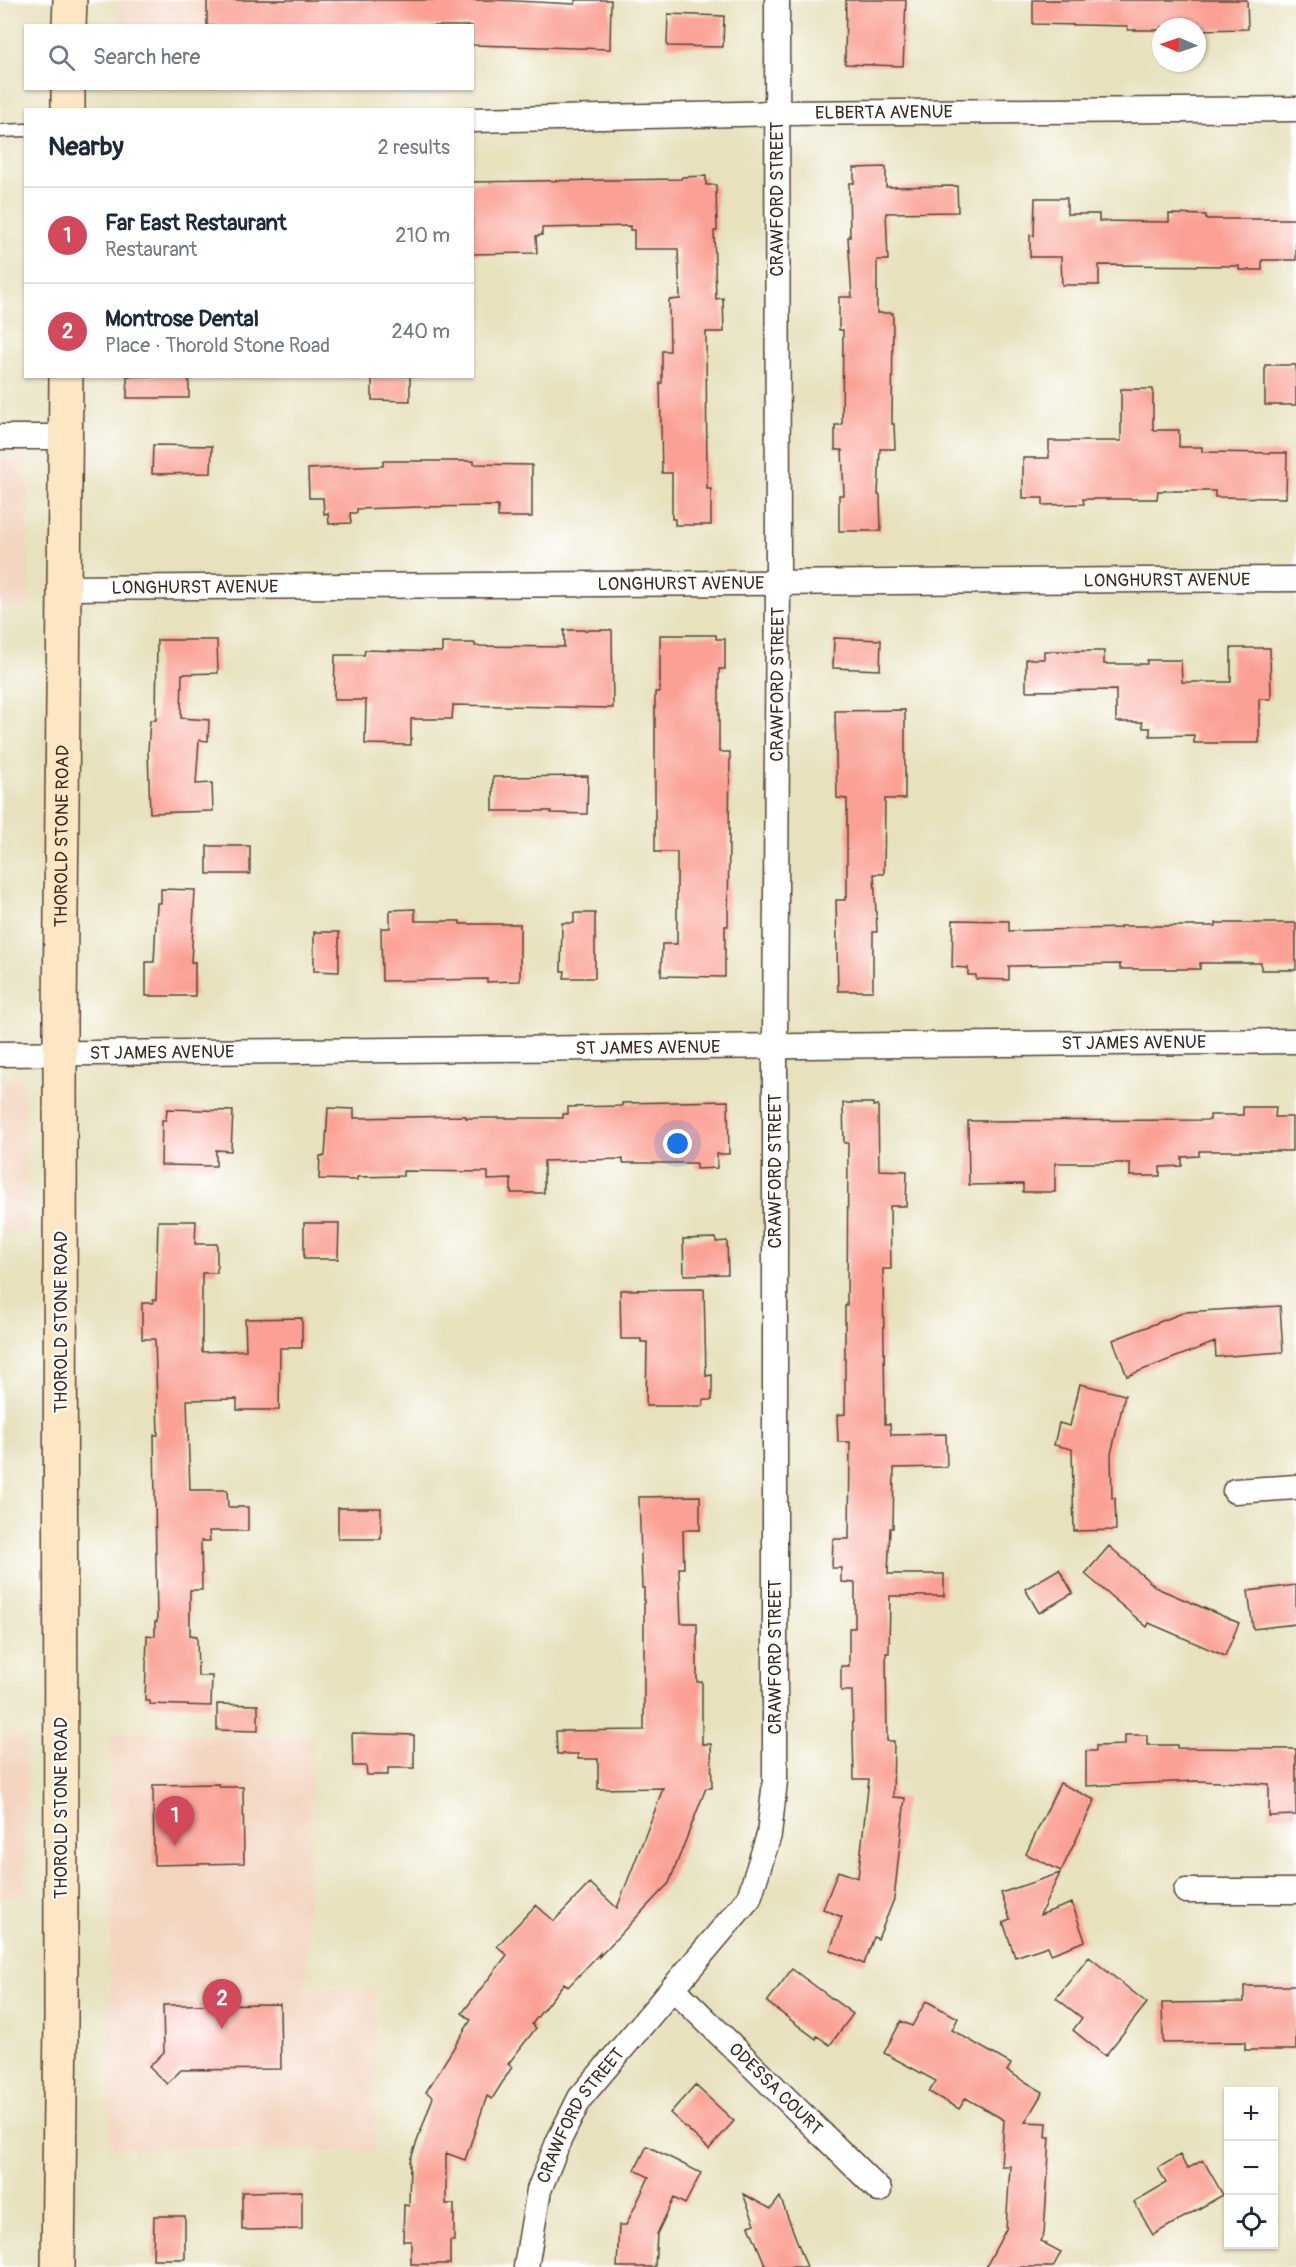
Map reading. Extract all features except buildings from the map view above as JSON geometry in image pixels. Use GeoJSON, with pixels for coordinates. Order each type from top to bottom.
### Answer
{"type":"FeatureCollection","features":[{"type":"Feature","properties":{"kind":"main road"},"geometry":{"type":"LineString","coordinates":[[69,24],[70,0]]}},
{"type":"Feature","properties":{"kind":"main road"},"geometry":{"type":"LineString","coordinates":[[68,90],[68,108]]}},
{"type":"Feature","properties":{"kind":"main road","name":"THOROLD STONE ROAD"},"geometry":{"type":"LineString","coordinates":[[58,2267],[61,2018],[61,1053],[66,378]]}},
{"type":"Feature","properties":{"kind":"street","name":"CRAWFORD STREET"},"geometry":{"type":"LineString","coordinates":[[526,2267],[539,2190],[559,2140],[580,2098],[749,1898],[769,1835],[775,1781],[777,0]]}},
{"type":"Feature","properties":{"kind":"street","name":"ELBERTA AVENUE"},"geometry":{"type":"LineString","coordinates":[[474,120],[777,113],[1296,109]]}},
{"type":"Feature","properties":{"kind":"street"},"geometry":{"type":"LineString","coordinates":[[0,437],[66,437]]}},
{"type":"Feature","properties":{"kind":"street","name":"LONGHURST AVENUE"},"geometry":{"type":"LineString","coordinates":[[66,588],[1296,579]]}},
{"type":"Feature","properties":{"kind":"street","name":"ST JAMES AVENUE"},"geometry":{"type":"LineString","coordinates":[[0,1054],[1296,1041]]}},
{"type":"Feature","properties":{"kind":"street"},"geometry":{"type":"LineString","coordinates":[[1235,1491],[1296,1487]]}},
{"type":"Feature","properties":{"kind":"street"},"geometry":{"type":"LineString","coordinates":[[1186,1891],[1296,1891]]}},
{"type":"Feature","properties":{"kind":"street","name":"ODESSA COURT"},"geometry":{"type":"LineString","coordinates":[[673,1988],[879,2190]]}},
{"type":"Feature","properties":{"kind":"lane"},"geometry":{"type":"LineString","coordinates":[[0,131],[24,130]]}},
{"type":"Feature","properties":{"kind":"shaded area"},"geometry":{"type":"Polygon","coordinates":[[[119,0],[310,0],[310,24],[118,24],[119,0]]]}},
{"type":"Feature","properties":{"kind":"shaded area"},"geometry":{"type":"Polygon","coordinates":[[[0,460],[27,460],[29,608],[0,608],[0,460]]]}},
{"type":"Feature","properties":{"kind":"shaded area"},"geometry":{"type":"Polygon","coordinates":[[[0,1078],[23,1078],[29,1234],[0,1233],[0,1078]]]}},
{"type":"Feature","properties":{"kind":"shaded area"},"geometry":{"type":"Polygon","coordinates":[[[111,1733],[313,1738],[306,1989],[375,1990],[374,2151],[110,2147],[111,1733]]]}},
{"type":"Feature","properties":{"kind":"shaded area"},"geometry":{"type":"Polygon","coordinates":[[[0,1738],[27,1738],[24,1897],[0,1897],[0,1738]]]}},
{"type":"Feature","properties":{"kind":"place","name":"Far East Restaurant"},"geometry":{"type":"Point","coordinates":[175,1846]}},
{"type":"Feature","properties":{"kind":"place","name":"Montrose Dental"},"geometry":{"type":"Point","coordinates":[222,2029]}}]}
